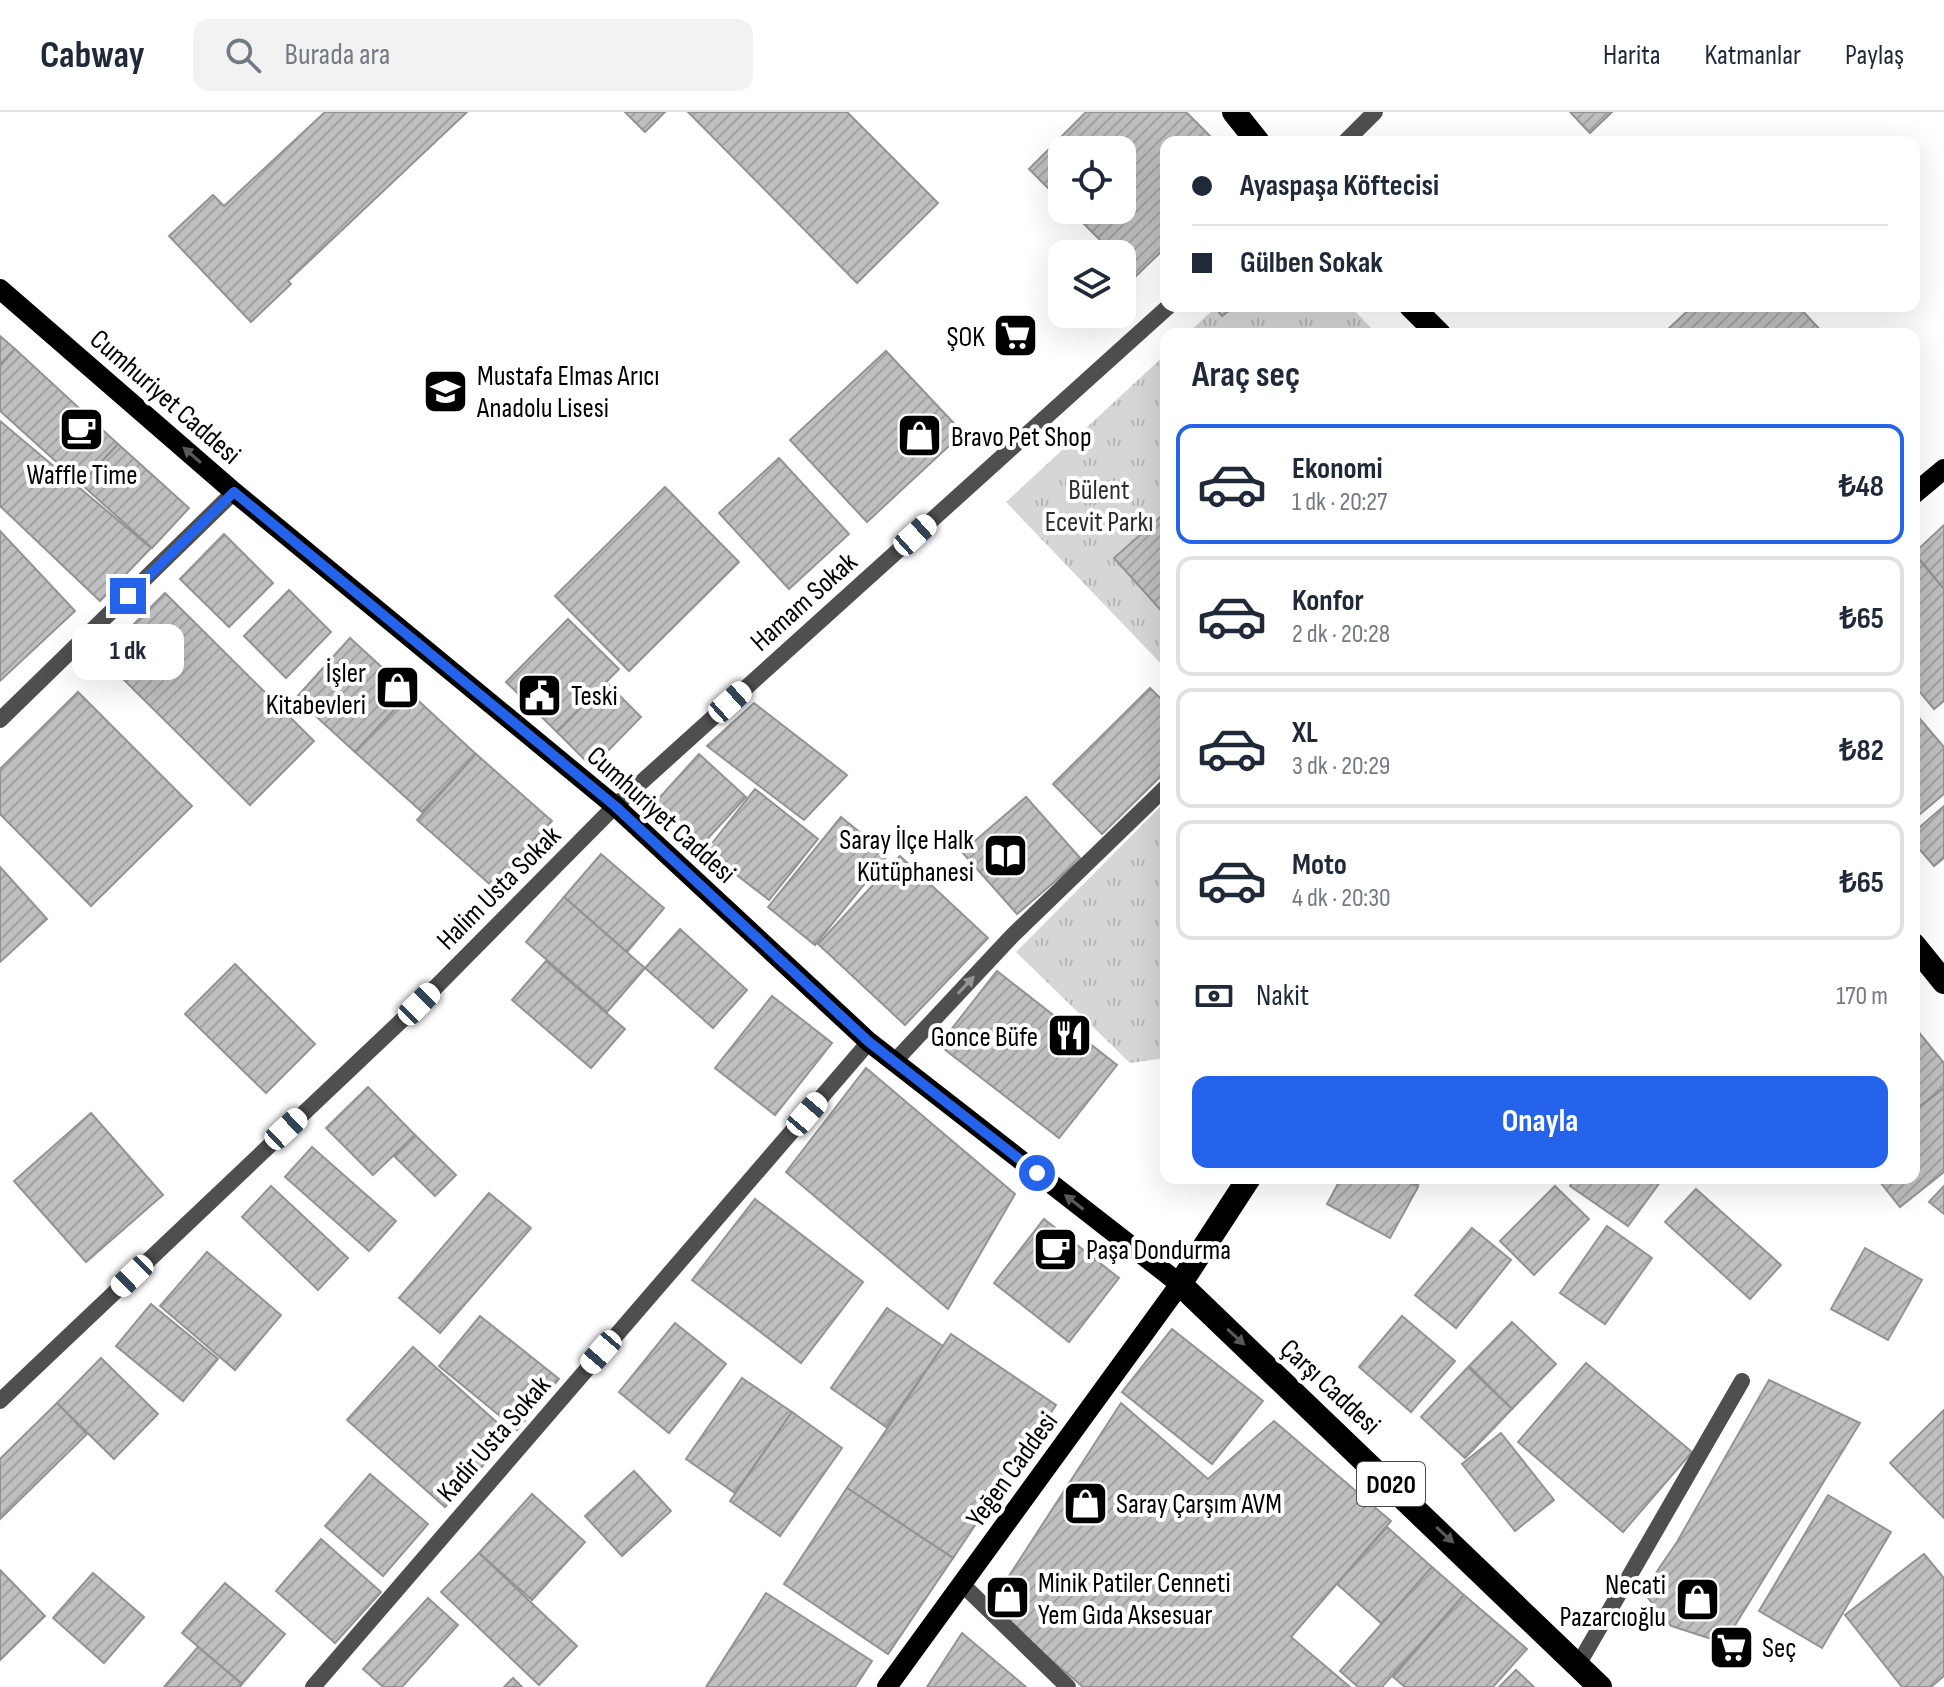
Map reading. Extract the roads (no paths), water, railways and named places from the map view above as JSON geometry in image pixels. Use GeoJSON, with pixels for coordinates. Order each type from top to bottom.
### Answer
{"type":"FeatureCollection","features":[{"type":"Feature","properties":{"kind":"highway"},"geometry":{"type":"LineString","coordinates":[[1234,112],[1253,136]]}},
{"type":"Feature","properties":{"kind":"highway"},"geometry":{"type":"LineString","coordinates":[[1417,312],[1433,328]]}},
{"type":"Feature","properties":{"kind":"highway"},"geometry":{"type":"LineString","coordinates":[[1920,952],[1944,982]]}},
{"type":"Feature","properties":{"kind":"highway"},"geometry":{"type":"LineString","coordinates":[[1180,1284],[1245,1184]]}},
{"type":"Feature","properties":{"kind":"highway","name":"Çarşı Caddesi"},"geometry":{"type":"LineString","coordinates":[[1180,1284],[1600,1687]]}},
{"type":"Feature","properties":{"kind":"main road","name":"Cumhuriyet Caddesi"},"geometry":{"type":"LineString","coordinates":[[0,289],[234,492],[615,806],[869,1042],[1180,1284]]}},
{"type":"Feature","properties":{"kind":"main road"},"geometry":{"type":"LineString","coordinates":[[1920,489],[1944,469]]}},
{"type":"Feature","properties":{"kind":"main road","name":"Yeğen Caddesi"},"geometry":{"type":"LineString","coordinates":[[887,1687],[1180,1284]]}},
{"type":"Feature","properties":{"kind":"street"},"geometry":{"type":"LineString","coordinates":[[1351,136],[1375,112]]}},
{"type":"Feature","properties":{"kind":"street","name":"Hamam Sokak"},"geometry":{"type":"LineString","coordinates":[[615,806],[1162,312]]}},
{"type":"Feature","properties":{"kind":"street"},"geometry":{"type":"LineString","coordinates":[[0,720],[234,492]]}},
{"type":"Feature","properties":{"kind":"street"},"geometry":{"type":"LineString","coordinates":[[894,1062],[1012,936],[1160,793]]}},
{"type":"Feature","properties":{"kind":"street","name":"Halim Usta Sokak"},"geometry":{"type":"LineString","coordinates":[[0,1401],[419,1004],[615,806]]}},
{"type":"Feature","properties":{"kind":"street","name":"Kadir Usta Sokak"},"geometry":{"type":"LineString","coordinates":[[313,1687],[869,1042]]}},
{"type":"Feature","properties":{"kind":"street"},"geometry":{"type":"LineString","coordinates":[[1578,1665],[1742,1381]]}},
{"type":"Feature","properties":{"kind":"street"},"geometry":{"type":"LineString","coordinates":[[962,1584],[1068,1687]]}},
{"type":"Feature","properties":{"kind":"place","name":"ŞOK"},"geometry":{"type":"Point","coordinates":[1016,336]}},
{"type":"Feature","properties":{"kind":"place","name":"Mustafa Elmas Arıcı Anadolu Lisesi"},"geometry":{"type":"Point","coordinates":[446,391]}},
{"type":"Feature","properties":{"kind":"place","name":"Waffle Time"},"geometry":{"type":"Point","coordinates":[82,429]}},
{"type":"Feature","properties":{"kind":"place","name":"Bravo Pet Shop"},"geometry":{"type":"Point","coordinates":[920,436]}},
{"type":"Feature","properties":{"kind":"place","name":"İşler Kitabevleri"},"geometry":{"type":"Point","coordinates":[397,688]}},
{"type":"Feature","properties":{"kind":"place","name":"Teski"},"geometry":{"type":"Point","coordinates":[540,695]}},
{"type":"Feature","properties":{"kind":"place","name":"Saray İlçe Halk Kütüphanesi"},"geometry":{"type":"Point","coordinates":[1005,855]}},
{"type":"Feature","properties":{"kind":"place","name":"Gonce Büfe"},"geometry":{"type":"Point","coordinates":[1069,1036]}},
{"type":"Feature","properties":{"kind":"place","name":"Paşa Dondurma"},"geometry":{"type":"Point","coordinates":[1055,1249]}},
{"type":"Feature","properties":{"kind":"place","name":"Saray Çarşım AVM"},"geometry":{"type":"Point","coordinates":[1085,1503]}},
{"type":"Feature","properties":{"kind":"place","name":"Minik Patiler Cenneti Yem Gıda Aksesuar"},"geometry":{"type":"Point","coordinates":[1007,1598]}},
{"type":"Feature","properties":{"kind":"place","name":"Necati Pazarcıoğlu"},"geometry":{"type":"Point","coordinates":[1697,1600]}},
{"type":"Feature","properties":{"kind":"place","name":"Seç"},"geometry":{"type":"Point","coordinates":[1731,1647]}},
{"type":"Feature","properties":{"kind":"park label","name":"Bülent Ecevit Parkı"},"geometry":{"type":"Point","coordinates":[1099,505]}}]}
